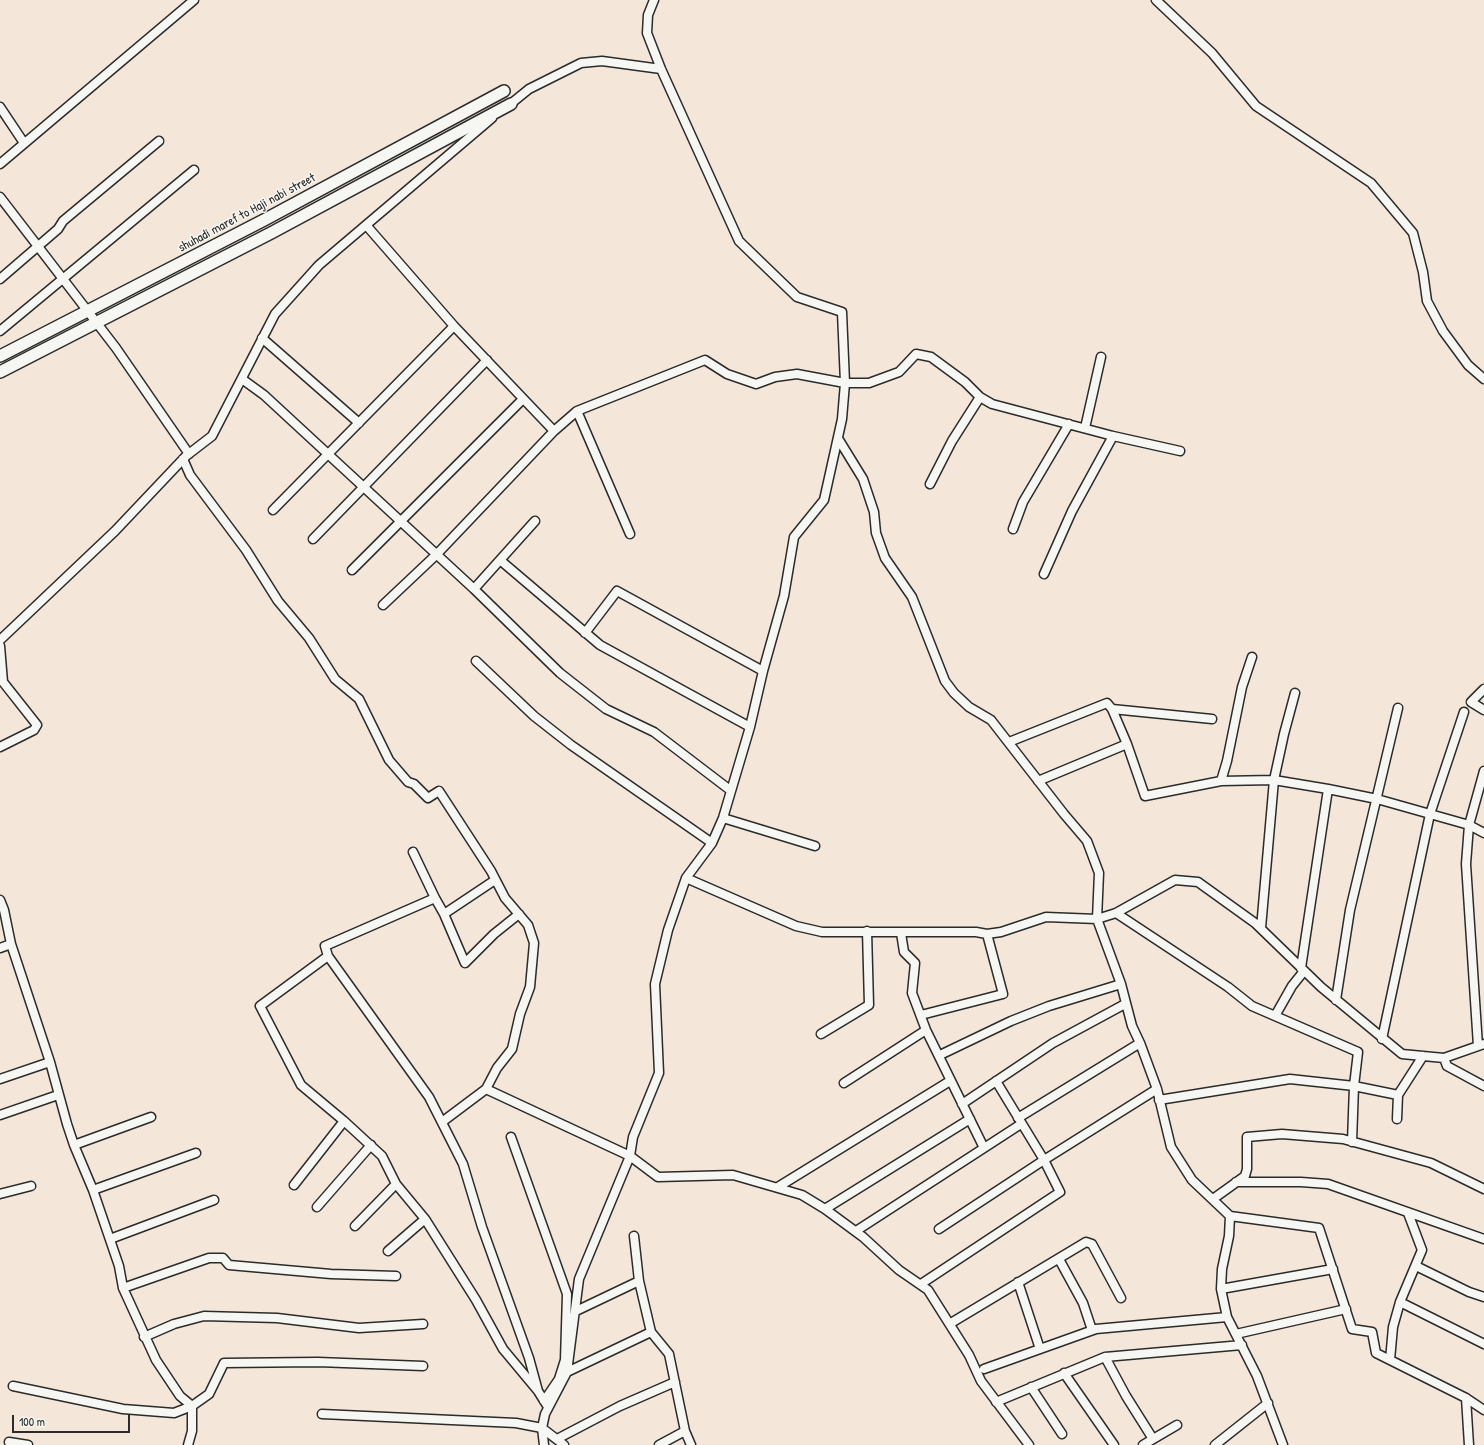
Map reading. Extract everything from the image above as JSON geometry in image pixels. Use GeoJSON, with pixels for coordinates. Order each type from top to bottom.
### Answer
{"type":"FeatureCollection","features":[{"type":"Feature","properties":{"kind":"main road","name":"shuhadi maref to Haji nabi street"},"geometry":{"type":"LineString","coordinates":[[0,356],[264,220],[504,91]]}},
{"type":"Feature","properties":{"kind":"main road"},"geometry":{"type":"LineString","coordinates":[[0,372],[271,233],[511,104]]}},
{"type":"Feature","properties":{"kind":"street"},"geometry":{"type":"LineString","coordinates":[[0,164],[194,0]]}},
{"type":"Feature","properties":{"kind":"street"},"geometry":{"type":"LineString","coordinates":[[546,1404],[567,1372],[579,1279],[630,1156],[633,1137],[659,1073],[655,984],[668,930],[686,878],[712,843],[723,818],[730,790],[750,727],[763,671],[784,596],[794,537],[824,500],[839,440],[845,383],[842,312],[797,297],[739,241],[661,69],[647,33],[648,15],[654,0]]}},
{"type":"Feature","properties":{"kind":"street"},"geometry":{"type":"LineString","coordinates":[[1156,0],[1212,53],[1256,106],[1372,183],[1413,233],[1423,272],[1427,301],[1443,331],[1468,365],[1484,379]]}},
{"type":"Feature","properties":{"kind":"street"},"geometry":{"type":"LineString","coordinates":[[0,640],[115,530],[186,456],[212,436],[274,314],[319,264],[529,89],[582,63],[602,61],[661,69]]}},
{"type":"Feature","properties":{"kind":"street"},"geometry":{"type":"LineString","coordinates":[[0,107],[24,143]]}},
{"type":"Feature","properties":{"kind":"street"},"geometry":{"type":"LineString","coordinates":[[0,279],[58,229],[63,221],[159,141]]}},
{"type":"Feature","properties":{"kind":"street"},"geometry":{"type":"LineString","coordinates":[[0,331],[16,316],[64,279],[194,170]]}},
{"type":"Feature","properties":{"kind":"street"},"geometry":{"type":"LineString","coordinates":[[0,197],[64,279],[152,398],[186,456],[190,474],[246,550],[278,601],[309,638],[335,680],[359,700],[389,760],[408,782],[414,784],[428,798],[439,791],[492,871],[495,880],[505,898],[528,925],[534,943],[530,987],[520,1014],[512,1049],[497,1068],[486,1089],[442,1122]]}},
{"type":"Feature","properties":{"kind":"street"},"geometry":{"type":"LineString","coordinates":[[366,224],[454,326],[554,431]]}},
{"type":"Feature","properties":{"kind":"street"},"geometry":{"type":"LineString","coordinates":[[274,510],[454,326]]}},
{"type":"Feature","properties":{"kind":"street"},"geometry":{"type":"LineString","coordinates":[[262,338],[359,423]]}},
{"type":"Feature","properties":{"kind":"street"},"geometry":{"type":"LineString","coordinates":[[383,605],[436,555],[554,431],[578,411],[705,360],[727,374],[756,384],[775,377],[797,374],[845,383],[869,383],[899,372],[916,354],[931,356],[965,382],[980,397],[992,404],[1113,436],[1180,451]]}},
{"type":"Feature","properties":{"kind":"street"},"geometry":{"type":"LineString","coordinates":[[1085,428],[1101,357]]}},
{"type":"Feature","properties":{"kind":"street"},"geometry":{"type":"LineString","coordinates":[[313,539],[487,360]]}},
{"type":"Feature","properties":{"kind":"street"},"geometry":{"type":"LineString","coordinates":[[242,379],[264,396],[363,489],[474,589],[560,673],[606,709],[654,732],[730,790]]}},
{"type":"Feature","properties":{"kind":"street"},"geometry":{"type":"LineString","coordinates":[[930,484],[952,440],[980,397]]}},
{"type":"Feature","properties":{"kind":"street"},"geometry":{"type":"LineString","coordinates":[[352,570],[523,399]]}},
{"type":"Feature","properties":{"kind":"street"},"geometry":{"type":"LineString","coordinates":[[578,411],[630,534]]}},
{"type":"Feature","properties":{"kind":"street"},"geometry":{"type":"LineString","coordinates":[[1013,529],[1023,502],[1068,424]]}},
{"type":"Feature","properties":{"kind":"street"},"geometry":{"type":"LineString","coordinates":[[1044,574],[1072,511],[1113,436]]}},
{"type":"Feature","properties":{"kind":"street"},"geometry":{"type":"LineString","coordinates":[[839,440],[863,479],[874,512],[876,533],[885,558],[912,597],[945,682],[969,707],[991,720],[1064,814],[1087,841],[1099,873],[1097,919],[1121,984],[1125,1004],[1157,1090],[1172,1147],[1192,1180],[1230,1216],[1320,1228],[1352,1329],[1372,1332],[1376,1353],[1466,1398],[1484,1410]]}},
{"type":"Feature","properties":{"kind":"street"},"geometry":{"type":"LineString","coordinates":[[474,589],[535,520]]}},
{"type":"Feature","properties":{"kind":"street"},"geometry":{"type":"LineString","coordinates":[[500,560],[600,645],[750,727]]}},
{"type":"Feature","properties":{"kind":"street"},"geometry":{"type":"LineString","coordinates":[[586,633],[618,592],[763,671]]}},
{"type":"Feature","properties":{"kind":"street"},"geometry":{"type":"LineString","coordinates":[[0,646],[3,682],[37,725],[34,730],[0,747]]}},
{"type":"Feature","properties":{"kind":"street"},"geometry":{"type":"LineString","coordinates":[[1221,782],[1227,761],[1242,687],[1252,657]]}},
{"type":"Feature","properties":{"kind":"street"},"geometry":{"type":"LineString","coordinates":[[476,661],[534,716],[565,740],[712,843]]}},
{"type":"Feature","properties":{"kind":"street"},"geometry":{"type":"LineString","coordinates":[[1484,689],[1470,702],[1484,710]]}},
{"type":"Feature","properties":{"kind":"street"},"geometry":{"type":"LineString","coordinates":[[1261,928],[1274,780],[1295,693]]}},
{"type":"Feature","properties":{"kind":"street"},"geometry":{"type":"LineString","coordinates":[[1009,742],[1107,703],[1112,709],[1127,744],[1145,796],[1221,782],[1274,780],[1377,799],[1469,825],[1484,833]]}},
{"type":"Feature","properties":{"kind":"street"},"geometry":{"type":"LineString","coordinates":[[1336,1000],[1350,910],[1398,708]]}},
{"type":"Feature","properties":{"kind":"street"},"geometry":{"type":"LineString","coordinates":[[1112,709],[1212,719]]}},
{"type":"Feature","properties":{"kind":"street"},"geometry":{"type":"LineString","coordinates":[[1382,1039],[1430,814],[1464,712]]}},
{"type":"Feature","properties":{"kind":"street"},"geometry":{"type":"LineString","coordinates":[[1038,781],[1127,744]]}},
{"type":"Feature","properties":{"kind":"street"},"geometry":{"type":"LineString","coordinates":[[686,878],[796,926],[822,932],[867,931],[987,934],[1001,932],[1046,916],[1097,919],[1116,913],[1175,880],[1198,882],[1261,928],[1303,970],[1336,1000],[1402,1054],[1444,1058],[1481,1045],[1466,864],[1469,825],[1484,771]]}},
{"type":"Feature","properties":{"kind":"street"},"geometry":{"type":"LineString","coordinates":[[1275,1016],[1303,970],[1328,789]]}},
{"type":"Feature","properties":{"kind":"street"},"geometry":{"type":"LineString","coordinates":[[723,818],[815,846]]}},
{"type":"Feature","properties":{"kind":"street"},"geometry":{"type":"LineString","coordinates":[[414,852],[444,914],[465,963],[494,934],[519,914]]}},
{"type":"Feature","properties":{"kind":"street"},"geometry":{"type":"LineString","coordinates":[[444,914],[495,880]]}},
{"type":"Feature","properties":{"kind":"street"},"geometry":{"type":"LineString","coordinates":[[435,898],[325,946],[328,956],[429,1097],[463,1164],[482,1227],[529,1358],[538,1391]]}},
{"type":"Feature","properties":{"kind":"street"},"geometry":{"type":"LineString","coordinates":[[0,900],[4,910],[11,944],[50,1062],[58,1095],[74,1145],[94,1190],[119,1266],[123,1288],[156,1360],[180,1396],[192,1406]]}},
{"type":"Feature","properties":{"kind":"street"},"geometry":{"type":"LineString","coordinates":[[1116,913],[1228,987],[1252,1006],[1358,1052],[1354,1086],[1352,1142]]}},
{"type":"Feature","properties":{"kind":"street"},"geometry":{"type":"LineString","coordinates":[[821,1034],[869,1005],[867,931]]}},
{"type":"Feature","properties":{"kind":"street"},"geometry":{"type":"LineString","coordinates":[[901,932],[904,952],[915,963],[912,993],[926,1030],[940,1055],[950,1080],[984,1148]]}},
{"type":"Feature","properties":{"kind":"street"},"geometry":{"type":"LineString","coordinates":[[921,1016],[1003,994],[987,934]]}},
{"type":"Feature","properties":{"kind":"street"},"geometry":{"type":"LineString","coordinates":[[0,948],[11,944]]}},
{"type":"Feature","properties":{"kind":"street"},"geometry":{"type":"LineString","coordinates":[[328,956],[260,1006],[301,1085],[344,1121],[382,1156],[396,1184],[425,1219],[476,1300],[503,1349],[538,1391],[546,1404]]}},
{"type":"Feature","properties":{"kind":"street"},"geometry":{"type":"LineString","coordinates":[[940,1055],[1011,1021],[1049,1006],[1121,984]]}},
{"type":"Feature","properties":{"kind":"street"},"geometry":{"type":"LineString","coordinates":[[962,1104],[1053,1043],[1125,1004]]}},
{"type":"Feature","properties":{"kind":"street"},"geometry":{"type":"LineString","coordinates":[[844,1083],[926,1030]]}},
{"type":"Feature","properties":{"kind":"street"},"geometry":{"type":"LineString","coordinates":[[856,1231],[984,1148],[1019,1121],[1140,1043]]}},
{"type":"Feature","properties":{"kind":"street"},"geometry":{"type":"LineString","coordinates":[[1398,1119],[1398,1095],[1424,1056]]}},
{"type":"Feature","properties":{"kind":"street"},"geometry":{"type":"LineString","coordinates":[[1444,1058],[1447,1066],[1484,1086]]}},
{"type":"Feature","properties":{"kind":"street"},"geometry":{"type":"LineString","coordinates":[[0,1079],[50,1062]]}},
{"type":"Feature","properties":{"kind":"street"},"geometry":{"type":"LineString","coordinates":[[1159,1100],[1290,1079],[1354,1086],[1398,1095]]}},
{"type":"Feature","properties":{"kind":"street"},"geometry":{"type":"LineString","coordinates":[[778,1187],[950,1080]]}},
{"type":"Feature","properties":{"kind":"street"},"geometry":{"type":"LineString","coordinates":[[921,1284],[1059,1194],[1060,1190],[1044,1160],[996,1081]]}},
{"type":"Feature","properties":{"kind":"street"},"geometry":{"type":"LineString","coordinates":[[486,1089],[630,1156],[658,1177],[733,1175],[802,1195],[825,1209],[856,1231],[899,1270],[928,1290],[951,1323],[969,1355],[981,1381],[1029,1445]]}},
{"type":"Feature","properties":{"kind":"street"},"geometry":{"type":"LineString","coordinates":[[940,1228],[1044,1160],[1157,1090]]}},
{"type":"Feature","properties":{"kind":"street"},"geometry":{"type":"LineString","coordinates":[[0,1115],[58,1095]]}},
{"type":"Feature","properties":{"kind":"street"},"geometry":{"type":"LineString","coordinates":[[74,1145],[152,1117]]}},
{"type":"Feature","properties":{"kind":"street"},"geometry":{"type":"LineString","coordinates":[[825,1209],[970,1119]]}},
{"type":"Feature","properties":{"kind":"street"},"geometry":{"type":"LineString","coordinates":[[294,1185],[344,1121]]}},
{"type":"Feature","properties":{"kind":"street"},"geometry":{"type":"LineString","coordinates":[[1213,1199],[1245,1176],[1247,1169],[1247,1137],[1282,1134],[1343,1139],[1430,1163],[1484,1189]]}},
{"type":"Feature","properties":{"kind":"street"},"geometry":{"type":"LineString","coordinates":[[511,1138],[567,1294],[564,1360],[559,1379],[546,1404],[542,1428],[544,1445]]}},
{"type":"Feature","properties":{"kind":"street"},"geometry":{"type":"LineString","coordinates":[[317,1207],[371,1145]]}},
{"type":"Feature","properties":{"kind":"street"},"geometry":{"type":"LineString","coordinates":[[94,1190],[196,1153]]}},
{"type":"Feature","properties":{"kind":"street"},"geometry":{"type":"LineString","coordinates":[[1235,1182],[1300,1182],[1328,1184],[1484,1239]]}},
{"type":"Feature","properties":{"kind":"street"},"geometry":{"type":"LineString","coordinates":[[355,1226],[396,1184]]}},
{"type":"Feature","properties":{"kind":"street"},"geometry":{"type":"LineString","coordinates":[[0,1194],[31,1186]]}},
{"type":"Feature","properties":{"kind":"street"},"geometry":{"type":"LineString","coordinates":[[110,1239],[214,1200]]}},
{"type":"Feature","properties":{"kind":"street"},"geometry":{"type":"LineString","coordinates":[[1390,1360],[1393,1327],[1400,1302],[1422,1250],[1408,1213]]}},
{"type":"Feature","properties":{"kind":"street"},"geometry":{"type":"LineString","coordinates":[[1230,1216],[1229,1236],[1222,1269],[1221,1289],[1227,1317],[1258,1376],[1283,1445]]}},
{"type":"Feature","properties":{"kind":"street"},"geometry":{"type":"LineString","coordinates":[[388,1251],[425,1219]]}},
{"type":"Feature","properties":{"kind":"street"},"geometry":{"type":"LineString","coordinates":[[634,1236],[639,1281],[651,1332],[669,1354],[685,1431],[691,1445]]}},
{"type":"Feature","properties":{"kind":"street"},"geometry":{"type":"LineString","coordinates":[[951,1323],[1086,1242],[1092,1244],[1121,1298]]}},
{"type":"Feature","properties":{"kind":"street"},"geometry":{"type":"LineString","coordinates":[[123,1288],[208,1258],[223,1258],[229,1265],[331,1274],[396,1276]]}},
{"type":"Feature","properties":{"kind":"street"},"geometry":{"type":"LineString","coordinates":[[1060,1261],[1083,1303],[1092,1330]]}},
{"type":"Feature","properties":{"kind":"street"},"geometry":{"type":"LineString","coordinates":[[1416,1266],[1469,1292],[1484,1297]]}},
{"type":"Feature","properties":{"kind":"street"},"geometry":{"type":"LineString","coordinates":[[1221,1289],[1333,1269]]}},
{"type":"Feature","properties":{"kind":"street"},"geometry":{"type":"LineString","coordinates":[[576,1311],[639,1281]]}},
{"type":"Feature","properties":{"kind":"street"},"geometry":{"type":"LineString","coordinates":[[1018,1282],[1040,1349]]}},
{"type":"Feature","properties":{"kind":"street"},"geometry":{"type":"LineString","coordinates":[[567,1294],[578,1292]]}},
{"type":"Feature","properties":{"kind":"street"},"geometry":{"type":"LineString","coordinates":[[1400,1302],[1484,1344]]}},
{"type":"Feature","properties":{"kind":"street"},"geometry":{"type":"LineString","coordinates":[[1236,1334],[1346,1309]]}},
{"type":"Feature","properties":{"kind":"street"},"geometry":{"type":"LineString","coordinates":[[144,1336],[174,1324],[204,1316],[277,1318],[359,1328],[424,1324]]}},
{"type":"Feature","properties":{"kind":"street"},"geometry":{"type":"LineString","coordinates":[[984,1369],[1092,1330],[1227,1317]]}},
{"type":"Feature","properties":{"kind":"street"},"geometry":{"type":"LineString","coordinates":[[567,1372],[651,1332]]}},
{"type":"Feature","properties":{"kind":"street"},"geometry":{"type":"LineString","coordinates":[[996,1402],[1105,1357],[1242,1345]]}},
{"type":"Feature","properties":{"kind":"street"},"geometry":{"type":"LineString","coordinates":[[1105,1357],[1126,1396],[1153,1439]]}},
{"type":"Feature","properties":{"kind":"street"},"geometry":{"type":"LineString","coordinates":[[13,1386],[123,1409],[174,1413],[192,1406],[209,1394],[224,1363],[318,1362],[423,1366]]}},
{"type":"Feature","properties":{"kind":"street"},"geometry":{"type":"LineString","coordinates":[[1064,1373],[1114,1445]]}},
{"type":"Feature","properties":{"kind":"street"},"geometry":{"type":"LineString","coordinates":[[557,1439],[620,1406],[675,1382]]}},
{"type":"Feature","properties":{"kind":"street"},"geometry":{"type":"LineString","coordinates":[[1031,1387],[1062,1434]]}},
{"type":"Feature","properties":{"kind":"street"},"geometry":{"type":"LineString","coordinates":[[1466,1398],[1469,1445]]}},
{"type":"Feature","properties":{"kind":"street"},"geometry":{"type":"LineString","coordinates":[[1215,1445],[1268,1403]]}},
{"type":"Feature","properties":{"kind":"street"},"geometry":{"type":"LineString","coordinates":[[188,1445],[192,1431],[192,1406]]}},
{"type":"Feature","properties":{"kind":"street"},"geometry":{"type":"LineString","coordinates":[[322,1414],[516,1423],[542,1428],[564,1445]]}},
{"type":"Feature","properties":{"kind":"street"},"geometry":{"type":"LineString","coordinates":[[1143,1445],[1177,1425]]}},
{"type":"Feature","properties":{"kind":"street"},"geometry":{"type":"LineString","coordinates":[[659,1445],[685,1431]]}},
{"type":"Feature","properties":{"kind":"street"},"geometry":{"type":"LineString","coordinates":[[9,1442],[28,1445]]}}]}
